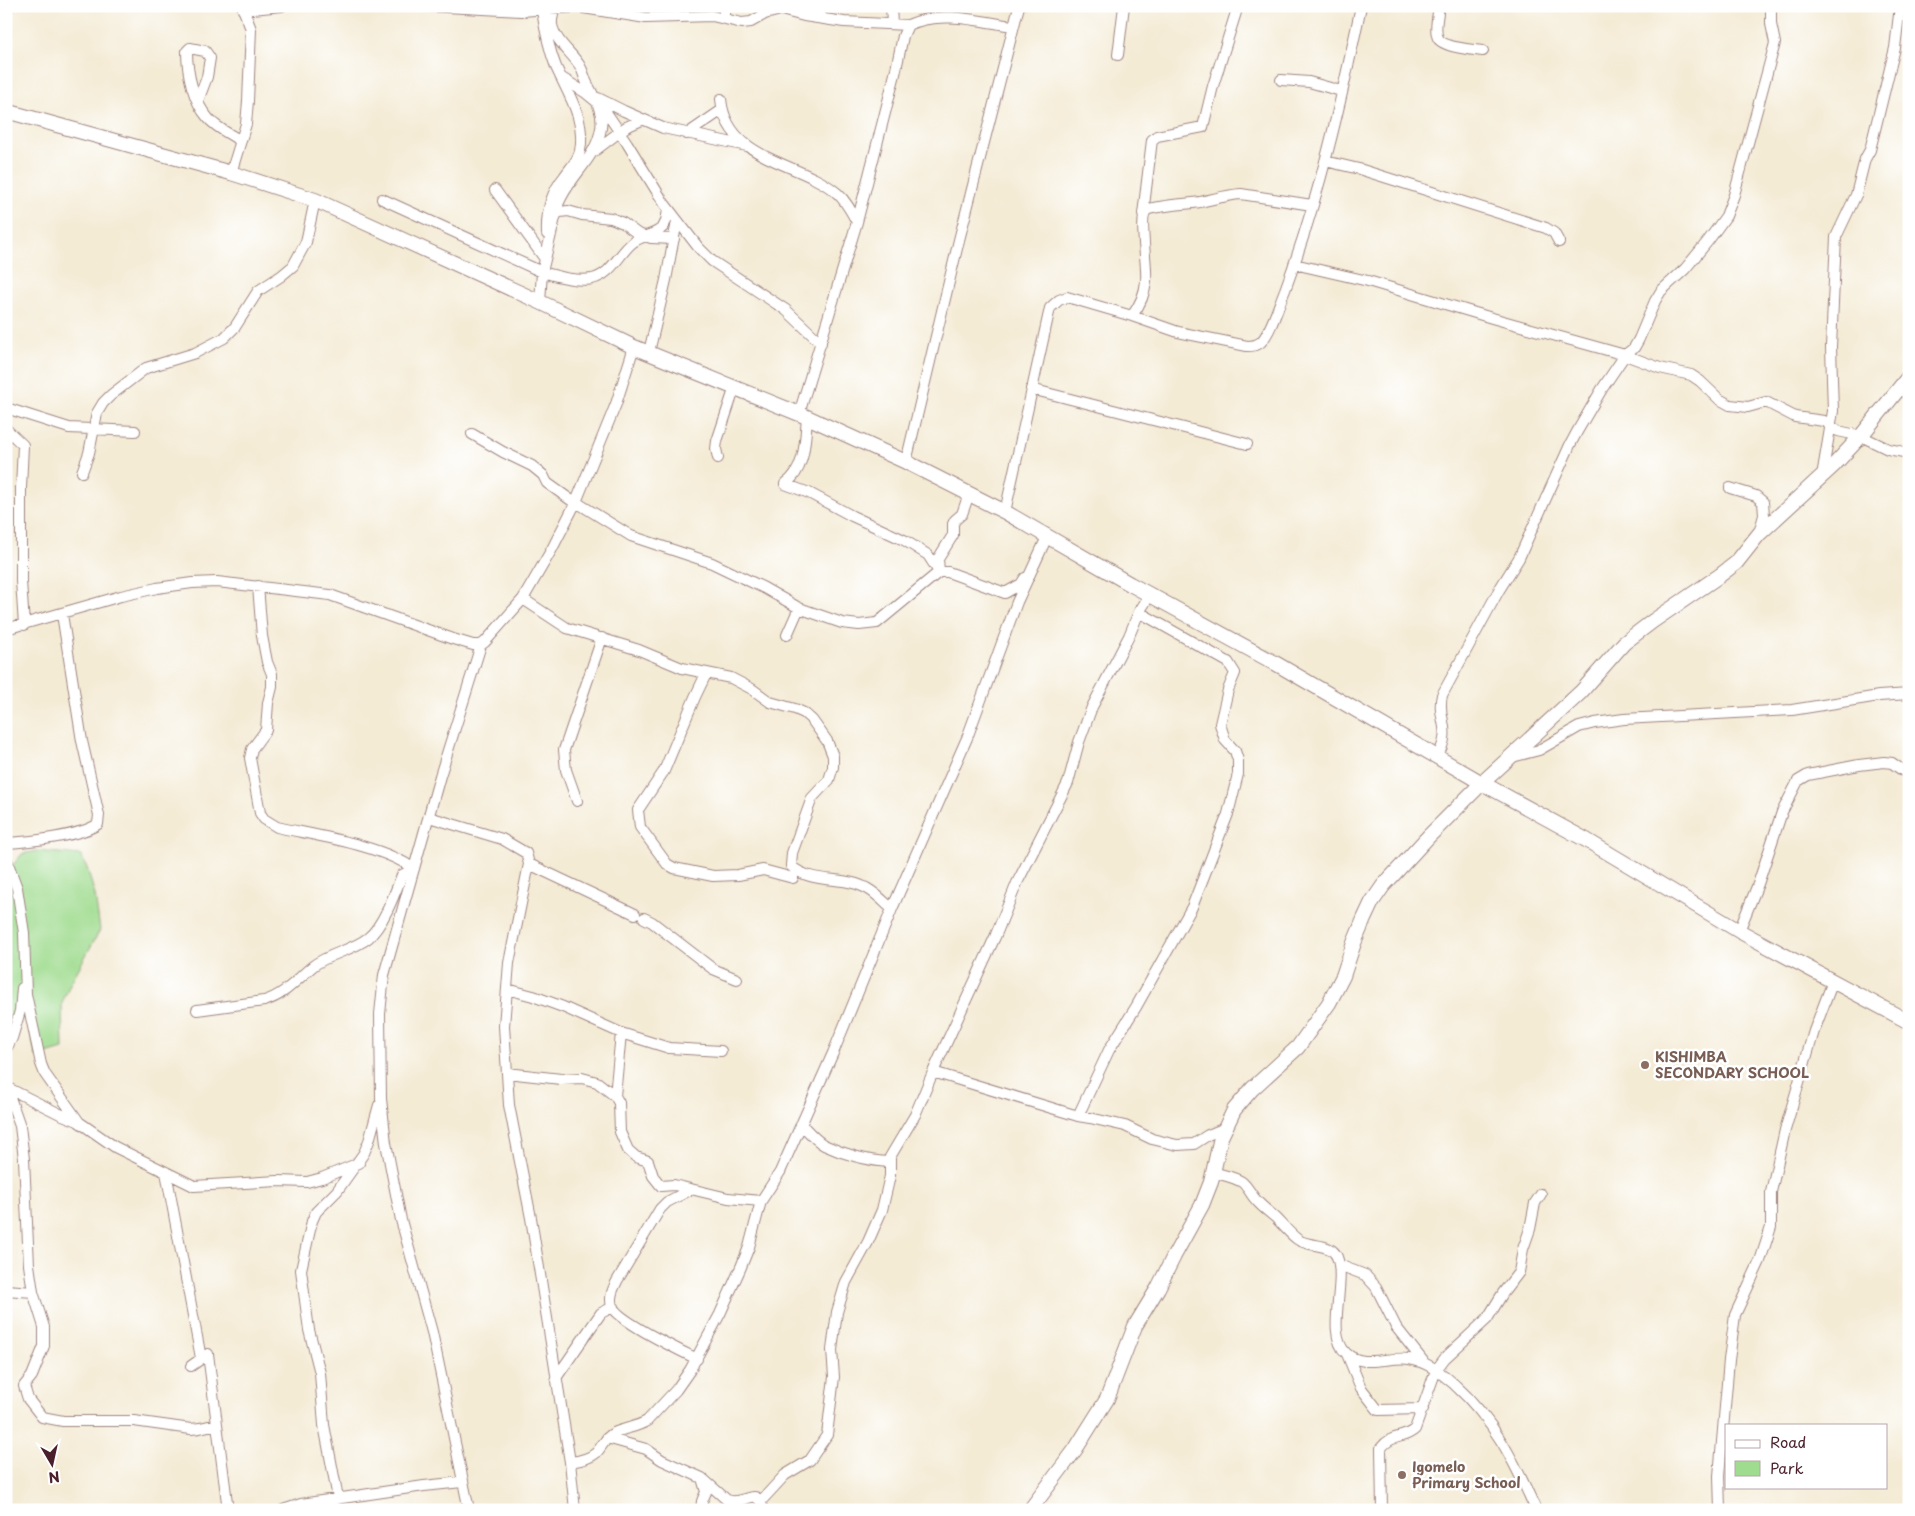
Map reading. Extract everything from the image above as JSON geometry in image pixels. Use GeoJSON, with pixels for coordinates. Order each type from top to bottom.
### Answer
{"type":"FeatureCollection","features":[{"type":"Feature","properties":{"kind":"street"},"geometry":{"type":"LineString","coordinates":[[231,174],[246,124],[251,36],[249,23],[242,8],[282,6]]}},
{"type":"Feature","properties":{"kind":"street"},"geometry":{"type":"LineString","coordinates":[[426,6],[542,10],[583,7],[646,18],[712,16],[742,23],[751,22],[765,14],[781,10],[804,16],[844,22],[908,25],[929,18],[951,18],[1012,26]]}},
{"type":"Feature","properties":{"kind":"street"},"geometry":{"type":"LineString","coordinates":[[724,6],[724,18]]}},
{"type":"Feature","properties":{"kind":"street"},"geometry":{"type":"LineString","coordinates":[[812,6],[823,18]]}},
{"type":"Feature","properties":{"kind":"street"},"geometry":{"type":"LineString","coordinates":[[891,6],[892,24]]}},
{"type":"Feature","properties":{"kind":"street"},"geometry":{"type":"LineString","coordinates":[[906,462],[1012,26],[1019,6]]}},
{"type":"Feature","properties":{"kind":"street"},"geometry":{"type":"LineString","coordinates":[[1118,55],[1124,6]]}},
{"type":"Feature","properties":{"kind":"street"},"geometry":{"type":"LineString","coordinates":[[1132,316],[1140,305],[1146,280],[1147,261],[1142,222],[1152,140],[1157,136],[1203,127],[1213,86],[1238,6]]}},
{"type":"Feature","properties":{"kind":"street"},"geometry":{"type":"LineString","coordinates":[[1005,512],[1050,308],[1059,300],[1067,297],[1178,332],[1253,346],[1264,338],[1294,264],[1325,161],[1336,123],[1341,90],[1361,6]]}},
{"type":"Feature","properties":{"kind":"street"},"geometry":{"type":"LineString","coordinates":[[1439,6],[1437,31],[1439,40],[1483,52]]}},
{"type":"Feature","properties":{"kind":"street"},"geometry":{"type":"LineString","coordinates":[[1437,757],[1443,747],[1446,733],[1440,707],[1442,695],[1499,590],[1519,558],[1570,445],[1602,389],[1626,354],[1634,348],[1661,291],[1689,264],[1726,216],[1734,195],[1775,43],[1771,24],[1771,6]]}},
{"type":"Feature","properties":{"kind":"street"},"geometry":{"type":"LineString","coordinates":[[1821,478],[1831,426],[1834,393],[1832,313],[1836,237],[1856,195],[1865,159],[1870,150],[1895,48],[1900,6]]}},
{"type":"Feature","properties":{"kind":"street"},"geometry":{"type":"LineString","coordinates":[[540,302],[542,272],[561,195],[591,153],[601,128],[601,115],[595,98],[580,67],[556,35],[552,26],[554,8]]}},
{"type":"Feature","properties":{"kind":"street"},"geometry":{"type":"LineString","coordinates":[[542,10],[549,45],[557,68],[576,109],[580,138],[580,150],[573,166],[554,190],[549,205],[546,220],[546,255]]}},
{"type":"Feature","properties":{"kind":"street"},"geometry":{"type":"LineString","coordinates":[[908,25],[903,36],[857,222],[821,343],[803,415],[805,450],[791,480],[785,484],[809,493],[852,516],[904,540],[928,555],[939,572]]}},
{"type":"Feature","properties":{"kind":"street"},"geometry":{"type":"LineString","coordinates":[[562,78],[595,98],[663,128],[748,146]]}},
{"type":"Feature","properties":{"kind":"street"},"geometry":{"type":"LineString","coordinates":[[1281,80],[1309,82],[1341,90]]}},
{"type":"Feature","properties":{"kind":"street"},"geometry":{"type":"LineString","coordinates":[[595,98],[620,131],[668,209],[698,247],[712,261],[786,310],[821,343]]}},
{"type":"Feature","properties":{"kind":"street"},"geometry":{"type":"LineString","coordinates":[[198,101],[209,120],[241,141]]}},
{"type":"Feature","properties":{"kind":"street"},"geometry":{"type":"LineString","coordinates":[[687,134],[721,104],[726,123],[740,140],[772,160],[815,178],[837,193],[845,201],[857,222]]}},
{"type":"Feature","properties":{"kind":"street"},"geometry":{"type":"LineString","coordinates":[[6,112],[231,174],[315,200],[634,346],[803,415],[906,462],[1005,512],[1150,595],[1274,662],[1482,783],[1588,841],[1739,930],[1909,1022]]}},
{"type":"Feature","properties":{"kind":"street"},"geometry":{"type":"LineString","coordinates":[[591,153],[620,131],[642,120]]}},
{"type":"Feature","properties":{"kind":"street"},"geometry":{"type":"LineString","coordinates":[[1325,161],[1359,169],[1546,228],[1554,233],[1560,242]]}},
{"type":"Feature","properties":{"kind":"street"},"geometry":{"type":"LineString","coordinates":[[495,190],[546,255]]}},
{"type":"Feature","properties":{"kind":"street"},"geometry":{"type":"LineString","coordinates":[[1143,214],[1153,208],[1198,202],[1230,195],[1256,196],[1312,205]]}},
{"type":"Feature","properties":{"kind":"street"},"geometry":{"type":"LineString","coordinates":[[382,199],[542,272],[584,280],[599,277],[612,266],[633,242],[662,228],[667,218],[668,209]]}},
{"type":"Feature","properties":{"kind":"street"},"geometry":{"type":"LineString","coordinates":[[82,472],[90,453],[97,413],[103,404],[111,395],[146,368],[194,353],[224,338],[235,327],[258,290],[292,266],[306,242],[315,200]]}},
{"type":"Feature","properties":{"kind":"street"},"geometry":{"type":"LineString","coordinates":[[555,215],[568,211],[582,215],[611,218],[644,236],[674,240]]}},
{"type":"Feature","properties":{"kind":"street"},"geometry":{"type":"LineString","coordinates":[[649,352],[677,221]]}},
{"type":"Feature","properties":{"kind":"street"},"geometry":{"type":"LineString","coordinates":[[1294,264],[1368,280],[1492,318],[1626,354],[1660,368],[1691,375],[1700,380],[1719,399],[1730,405],[1748,407],[1766,402],[1795,417],[1824,421],[1844,433],[1861,436],[1888,449],[1909,453]]}},
{"type":"Feature","properties":{"kind":"street"},"geometry":{"type":"LineString","coordinates":[[468,1510],[432,1332],[401,1220],[386,1143],[380,1099],[381,995],[384,975],[414,869],[481,645],[490,638],[523,599],[547,558],[575,502],[616,404],[634,346]]}},
{"type":"Feature","properties":{"kind":"street"},"geometry":{"type":"LineString","coordinates":[[1030,1510],[1075,1450],[1107,1399],[1135,1326],[1197,1216],[1211,1182],[1221,1137],[1234,1110],[1242,1099],[1298,1047],[1329,1003],[1343,976],[1354,942],[1368,910],[1383,886],[1482,783],[1581,692],[1624,643],[1736,563],[1759,534],[1821,478],[1861,436],[1909,376]]}},
{"type":"Feature","properties":{"kind":"street"},"geometry":{"type":"LineString","coordinates":[[718,458],[717,441],[735,388]]}},
{"type":"Feature","properties":{"kind":"street"},"geometry":{"type":"LineString","coordinates":[[1031,389],[1248,444]]}},
{"type":"Feature","properties":{"kind":"street"},"geometry":{"type":"LineString","coordinates":[[6,408],[69,428],[94,428],[135,432]]}},
{"type":"Feature","properties":{"kind":"street"},"geometry":{"type":"LineString","coordinates":[[6,429],[23,445],[21,581],[24,624]]}},
{"type":"Feature","properties":{"kind":"street"},"geometry":{"type":"LineString","coordinates":[[472,434],[532,466],[543,475],[547,483],[631,536],[712,563],[764,588],[799,608],[842,623],[859,625],[877,622],[939,572],[948,572],[1005,593],[1021,584],[1035,563]]}},
{"type":"Feature","properties":{"kind":"street"},"geometry":{"type":"LineString","coordinates":[[1730,488],[1756,496],[1763,502],[1764,515],[1759,534]]}},
{"type":"Feature","properties":{"kind":"street"},"geometry":{"type":"LineString","coordinates":[[939,572],[938,558],[953,535],[955,520],[962,514],[969,494]]}},
{"type":"Feature","properties":{"kind":"street"},"geometry":{"type":"LineString","coordinates":[[570,1462],[587,1458],[596,1453],[613,1433],[647,1421],[685,1379],[697,1359],[741,1267],[749,1247],[761,1201],[780,1172],[833,1053],[892,909],[967,738],[1017,602],[1047,537]]}},
{"type":"Feature","properties":{"kind":"street"},"geometry":{"type":"LineString","coordinates":[[6,629],[121,596],[192,582],[217,582],[330,595],[453,639],[472,645],[481,645]]}},
{"type":"Feature","properties":{"kind":"street"},"geometry":{"type":"LineString","coordinates":[[258,586],[262,636],[272,681],[266,730],[252,749],[250,758],[257,805],[260,813],[264,819],[277,827],[375,850],[402,860],[414,869]]}},
{"type":"Feature","properties":{"kind":"street"},"geometry":{"type":"LineString","coordinates":[[607,1438],[646,1449],[662,1460],[702,1478],[727,1500],[732,1502],[742,1501],[754,1496],[758,1497],[762,1505],[785,1476],[810,1460],[827,1435],[834,1376],[832,1350],[837,1312],[846,1282],[868,1242],[882,1210],[890,1176],[890,1157],[916,1115],[933,1072],[995,938],[1017,883],[1068,783],[1079,742],[1092,707],[1139,612],[1150,595]]}},
{"type":"Feature","properties":{"kind":"street"},"geometry":{"type":"LineString","coordinates":[[523,599],[567,628],[640,650],[682,668],[706,674],[725,676],[742,683],[770,702],[795,708],[812,720],[829,744],[833,767],[830,780],[812,798],[792,853],[791,866],[804,875],[868,888],[892,909]]}},
{"type":"Feature","properties":{"kind":"street"},"geometry":{"type":"LineString","coordinates":[[787,635],[799,608]]}},
{"type":"Feature","properties":{"kind":"street"},"geometry":{"type":"LineString","coordinates":[[1078,1116],[1109,1050],[1136,1007],[1192,907],[1228,814],[1238,774],[1238,760],[1235,751],[1226,740],[1220,724],[1228,690],[1235,673],[1232,667],[1228,662],[1139,612]]}},
{"type":"Feature","properties":{"kind":"street"},"geometry":{"type":"LineString","coordinates":[[6,843],[18,843],[73,834],[98,824],[99,815],[82,741],[62,614]]}},
{"type":"Feature","properties":{"kind":"street"},"geometry":{"type":"LineString","coordinates":[[577,801],[566,770],[564,750],[602,638]]}},
{"type":"Feature","properties":{"kind":"street"},"geometry":{"type":"LineString","coordinates":[[706,674],[694,697],[664,771],[638,810],[640,827],[667,864],[674,868],[721,877],[763,870],[793,878]]}},
{"type":"Feature","properties":{"kind":"street"},"geometry":{"type":"LineString","coordinates":[[1512,757],[1538,750],[1579,727],[1595,723],[1634,718],[1792,710],[1879,696],[1909,694]]}},
{"type":"Feature","properties":{"kind":"street"},"geometry":{"type":"LineString","coordinates":[[1739,930],[1758,884],[1782,812],[1798,781],[1808,775],[1884,762],[1892,763],[1909,775]]}},
{"type":"Feature","properties":{"kind":"street"},"geometry":{"type":"LineString","coordinates":[[429,817],[502,839],[526,853],[529,864],[509,963],[504,1026],[509,1105],[532,1218],[570,1462],[575,1509]]}},
{"type":"Feature","properties":{"kind":"street"},"geometry":{"type":"LineString","coordinates":[[6,858],[11,867],[24,933],[25,984],[42,1070],[79,1122]]}},
{"type":"Feature","properties":{"kind":"street"},"geometry":{"type":"LineString","coordinates":[[529,864],[640,916],[659,927],[713,969],[737,979]]}},
{"type":"Feature","properties":{"kind":"street"},"geometry":{"type":"LineString","coordinates":[[197,1010],[274,999],[299,980],[314,965],[368,938],[380,922],[402,875],[414,869]]}},
{"type":"Feature","properties":{"kind":"street"},"geometry":{"type":"LineString","coordinates":[[1720,1510],[1719,1476],[1735,1315],[1760,1261],[1771,1227],[1771,1192],[1785,1130],[1814,1031],[1833,981]]}},
{"type":"Feature","properties":{"kind":"street"},"geometry":{"type":"LineString","coordinates":[[6,1049],[12,1038],[20,1011],[20,995],[25,984]]}},
{"type":"Feature","properties":{"kind":"street"},"geometry":{"type":"LineString","coordinates":[[507,989],[563,1006],[621,1033],[670,1048],[721,1051]]}},
{"type":"Feature","properties":{"kind":"street"},"geometry":{"type":"LineString","coordinates":[[615,1096],[621,1033]]}},
{"type":"Feature","properties":{"kind":"street"},"geometry":{"type":"LineString","coordinates":[[933,1072],[1078,1116],[1125,1126],[1152,1139],[1177,1145],[1196,1144],[1208,1134],[1225,1128]]}},
{"type":"Feature","properties":{"kind":"street"},"geometry":{"type":"LineString","coordinates":[[507,1073],[561,1079],[582,1078],[596,1082],[615,1096],[621,1108],[620,1132],[628,1150],[636,1157],[648,1161],[653,1176],[661,1186],[674,1186],[728,1198],[761,1201]]}},
{"type":"Feature","properties":{"kind":"street"},"geometry":{"type":"LineString","coordinates":[[6,1087],[79,1122],[115,1147],[194,1186],[278,1181],[307,1182],[359,1163]]}},
{"type":"Feature","properties":{"kind":"street"},"geometry":{"type":"LineString","coordinates":[[6,1087],[20,1126],[24,1159],[29,1264],[33,1292],[44,1327],[44,1346],[32,1376],[24,1384],[28,1400],[42,1417],[63,1421],[134,1421],[191,1429],[217,1424]]}},
{"type":"Feature","properties":{"kind":"street"},"geometry":{"type":"LineString","coordinates":[[335,1510],[338,1498],[324,1425],[320,1372],[310,1330],[301,1270],[309,1230],[316,1212],[337,1191],[359,1163],[370,1141],[380,1099]]}},
{"type":"Feature","properties":{"kind":"street"},"geometry":{"type":"LineString","coordinates":[[801,1124],[824,1145],[874,1161],[889,1162]]}},
{"type":"Feature","properties":{"kind":"street"},"geometry":{"type":"LineString","coordinates":[[166,1172],[202,1358]]}},
{"type":"Feature","properties":{"kind":"street"},"geometry":{"type":"LineString","coordinates":[[1213,1172],[1241,1182],[1255,1199],[1302,1243],[1331,1249],[1335,1253],[1339,1265],[1337,1329],[1340,1343],[1347,1354],[1361,1388],[1378,1410],[1423,1409]]}},
{"type":"Feature","properties":{"kind":"street"},"geometry":{"type":"LineString","coordinates":[[690,1190],[667,1202],[660,1209],[613,1289],[611,1300],[613,1307],[622,1317],[657,1340],[697,1359]]}},
{"type":"Feature","properties":{"kind":"street"},"geometry":{"type":"LineString","coordinates":[[1382,1510],[1381,1448],[1387,1441],[1396,1436],[1410,1434],[1415,1429],[1436,1370],[1458,1345],[1487,1319],[1519,1272],[1522,1249],[1530,1229],[1535,1203],[1541,1194]]}},
{"type":"Feature","properties":{"kind":"street"},"geometry":{"type":"LineString","coordinates":[[1339,1265],[1365,1274],[1376,1287],[1396,1327],[1422,1361],[1436,1370],[1482,1411],[1506,1446],[1536,1510]]}},
{"type":"Feature","properties":{"kind":"street"},"geometry":{"type":"LineString","coordinates":[[6,1290],[33,1292]]}},
{"type":"Feature","properties":{"kind":"street"},"geometry":{"type":"LineString","coordinates":[[556,1378],[601,1313],[613,1307]]}},
{"type":"Feature","properties":{"kind":"street"},"geometry":{"type":"LineString","coordinates":[[191,1366],[208,1354],[228,1510]]}},
{"type":"Feature","properties":{"kind":"street"},"geometry":{"type":"LineString","coordinates":[[1347,1354],[1361,1360],[1370,1361],[1406,1358],[1422,1361]]}},
{"type":"Feature","properties":{"kind":"street"},"geometry":{"type":"LineString","coordinates":[[701,1510],[706,1492],[702,1478]]}},
{"type":"Feature","properties":{"kind":"street"},"geometry":{"type":"LineString","coordinates":[[284,1510],[301,1504],[338,1498],[462,1482]]}},
{"type":"Feature","properties":{"kind":"green space"},"geometry":{"type":"Polygon","coordinates":[[[37,851],[81,855],[95,895],[100,930],[70,984],[62,1003],[63,1049],[36,1057],[21,988],[6,1036],[6,868],[13,865],[22,854],[37,851]]]}},
{"type":"Feature","properties":{"kind":"place","name":"KISHIMBA SECONDARY SCHOOL"},"geometry":{"type":"Point","coordinates":[1645,1065]}},
{"type":"Feature","properties":{"kind":"place","name":"Igomelo Primary School"},"geometry":{"type":"Point","coordinates":[1402,1475]}}]}
